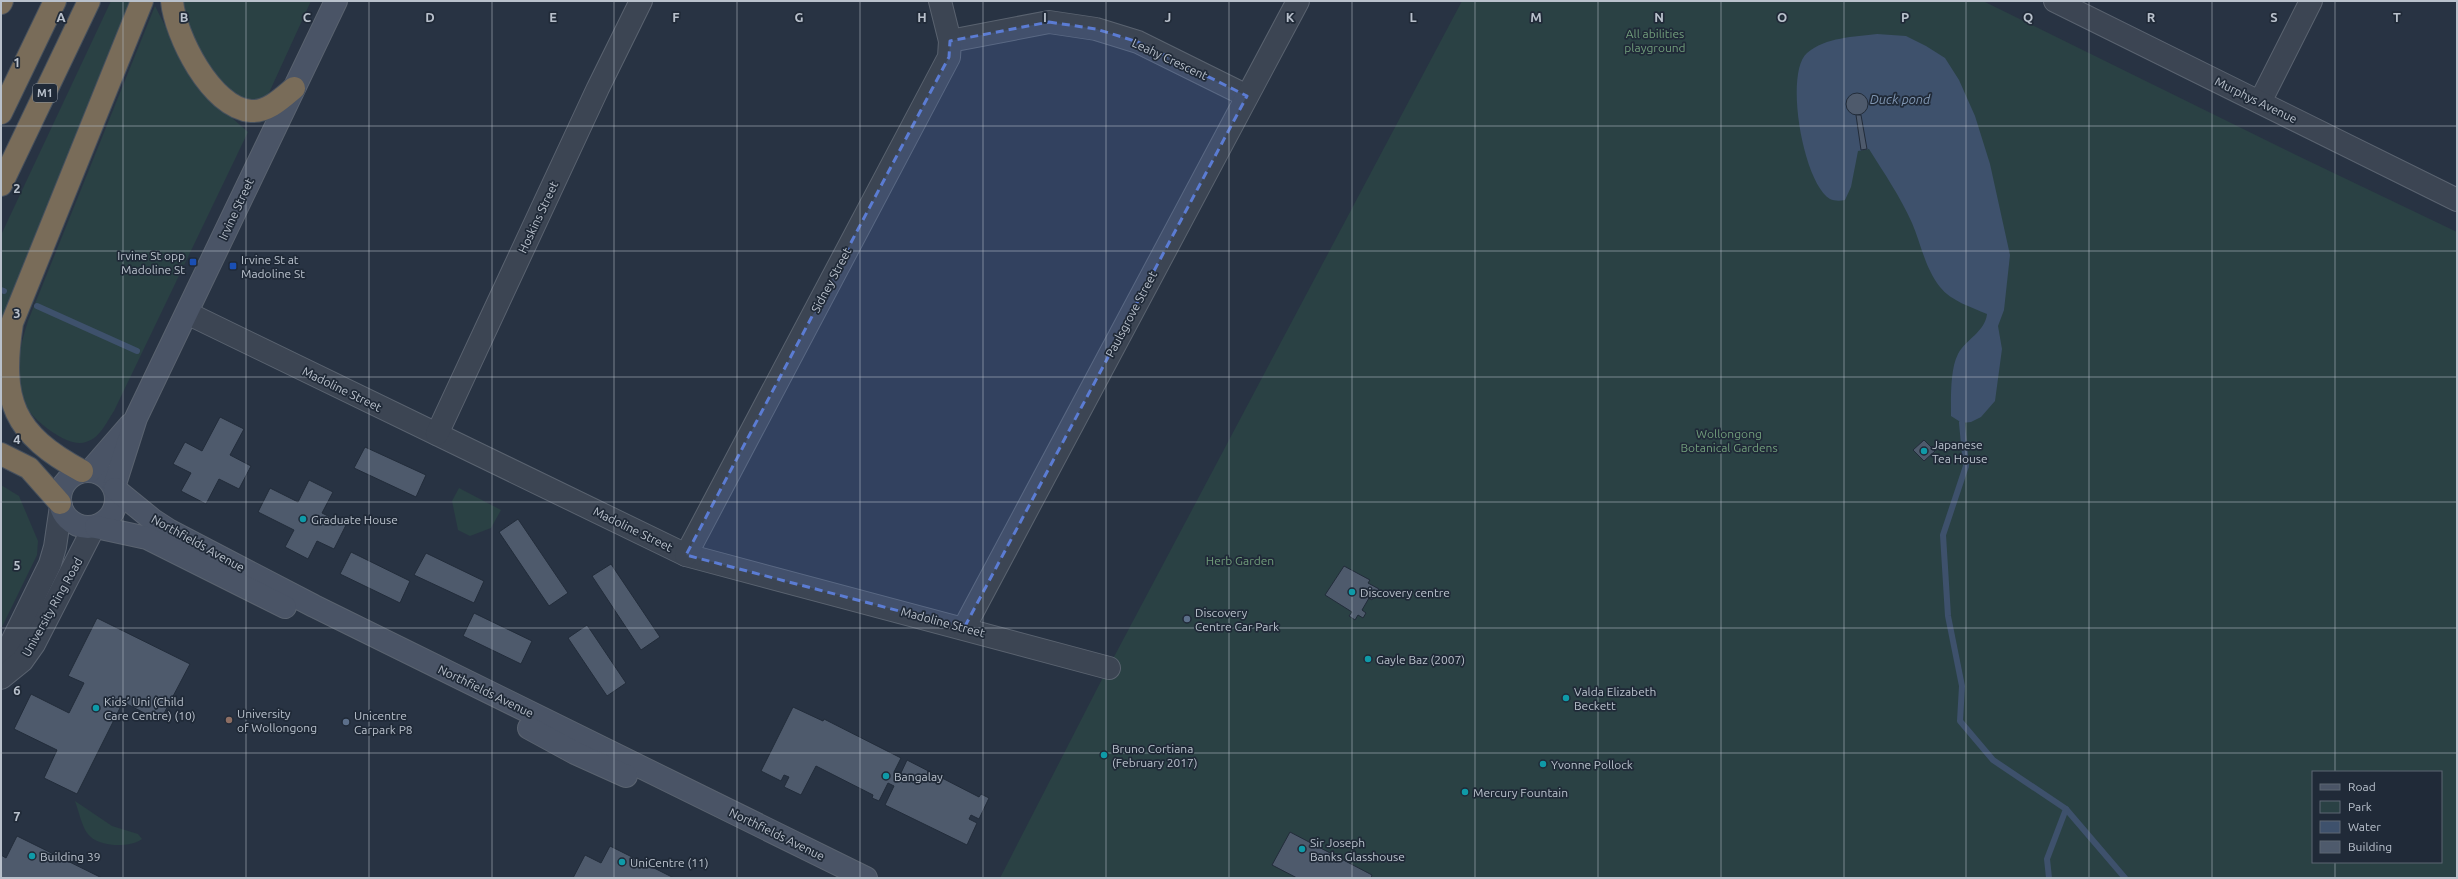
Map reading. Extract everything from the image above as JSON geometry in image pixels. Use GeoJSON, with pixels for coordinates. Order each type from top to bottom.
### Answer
{"type":"FeatureCollection","features":[{"type":"Feature","properties":{"kind":"highway","name":"M1"},"geometry":{"type":"LineString","coordinates":[[1,113],[55,1]]}},
{"type":"Feature","properties":{"kind":"highway","name":"M1"},"geometry":{"type":"LineString","coordinates":[[1,185],[89,1]]}},
{"type":"Feature","properties":{"kind":"highway"},"geometry":{"type":"LineString","coordinates":[[86,471],[44,448],[18,423],[11,410],[7,396],[4,360],[12,323],[142,1]]}},
{"type":"Feature","properties":{"kind":"highway"},"geometry":{"type":"LineString","coordinates":[[172,1],[176,26],[184,44],[208,80],[229,102],[240,108],[251,111],[261,110],[272,105],[294,88]]}},
{"type":"Feature","properties":{"kind":"highway"},"geometry":{"type":"LineString","coordinates":[[1,454],[29,468],[61,505]]}},
{"type":"Feature","properties":{"kind":"main road","name":"Irvine Street"},"geometry":{"type":"LineString","coordinates":[[114,488],[136,418],[336,1]]}},
{"type":"Feature","properties":{"kind":"main road","name":"Irvine Street"},"geometry":{"type":"LineString","coordinates":[[86,471],[136,418]]}},
{"type":"Feature","properties":{"kind":"main road"},"geometry":{"type":"LineString","coordinates":[[86,471],[102,474],[114,488],[117,499],[115,510],[106,522],[95,527],[83,527],[73,523],[66,516],[61,505],[61,492],[65,483],[73,475],[86,471]]}},
{"type":"Feature","properties":{"kind":"main road","name":"Northfields Avenue"},"geometry":{"type":"LineString","coordinates":[[114,488],[153,520],[170,531],[314,606],[866,878]]}},
{"type":"Feature","properties":{"kind":"main road","name":"Northfields Avenue"},"geometry":{"type":"LineString","coordinates":[[95,527],[147,538],[160,544],[520,723],[575,753],[621,773],[833,878]]}},
{"type":"Feature","properties":{"kind":"street","name":"Hoskins Street"},"geometry":{"type":"LineString","coordinates":[[437,434],[598,88],[641,1]]}},
{"type":"Feature","properties":{"kind":"street","name":"Sidney Street"},"geometry":{"type":"LineString","coordinates":[[686,554],[949,57],[950,41],[940,1]]}},
{"type":"Feature","properties":{"kind":"street","name":"Paulsgrove Street"},"geometry":{"type":"LineString","coordinates":[[964,628],[1298,1]]}},
{"type":"Feature","properties":{"kind":"street","name":"Murphys Avenue"},"geometry":{"type":"LineString","coordinates":[[2055,1],[2457,200]]}},
{"type":"Feature","properties":{"kind":"street"},"geometry":{"type":"LineString","coordinates":[[2260,102],[2311,1]]}},
{"type":"Feature","properties":{"kind":"street","name":"Leahy Crescent"},"geometry":{"type":"LineString","coordinates":[[950,41],[1049,22],[1096,29],[1138,42],[1247,96]]}},
{"type":"Feature","properties":{"kind":"street","name":"Madoline Street"},"geometry":{"type":"LineString","coordinates":[[187,313],[686,554],[1108,668]]}},
{"type":"Feature","properties":{"kind":"street","name":"University Ring Road"},"geometry":{"type":"LineString","coordinates":[[1,664],[50,564],[55,547],[61,505]]}},
{"type":"Feature","properties":{"kind":"street","name":"University Ring Road"},"geometry":{"type":"LineString","coordinates":[[1,678],[22,661],[34,644],[95,527]]}},
{"type":"Feature","properties":{"kind":"highlighted area"},"geometry":{"type":"Polygon","coordinates":[[[1049,22],[1096,29],[1138,42],[1247,96],[964,628],[686,555],[949,57],[950,41],[1049,22]]]}},
{"type":"Feature","properties":{"kind":"green space"},"geometry":{"type":"Polygon","coordinates":[[[111,1],[134,1],[1,323],[1,235],[111,1]]]}},
{"type":"Feature","properties":{"kind":"green space"},"geometry":{"type":"Polygon","coordinates":[[[183,1],[311,1],[268,95],[259,104],[231,97],[207,64],[193,39],[187,26],[183,1]]]}},
{"type":"Feature","properties":{"kind":"green space","name":"Wollongong Botanical Gardens"},"geometry":{"type":"Polygon","coordinates":[[[1462,1],[1983,1],[2294,154],[2457,232],[2457,878],[1000,878],[1098,687],[1462,1]]]}},
{"type":"Feature","properties":{"kind":"green space"},"geometry":{"type":"Polygon","coordinates":[[[155,6],[186,67],[208,97],[248,132],[114,411],[99,434],[91,440],[78,443],[68,441],[49,430],[31,414],[25,406],[18,390],[18,360],[28,321],[155,6]]]}},
{"type":"Feature","properties":{"kind":"green space"},"geometry":{"type":"Polygon","coordinates":[[[1,485],[19,496],[38,541],[37,555],[1,629],[1,485]]]}},
{"type":"Feature","properties":{"kind":"green space"},"geometry":{"type":"Polygon","coordinates":[[[459,488],[501,510],[491,528],[470,536],[458,530],[452,501],[459,488]]]}},
{"type":"Feature","properties":{"kind":"green space"},"geometry":{"type":"Polygon","coordinates":[[[75,801],[112,826],[138,834],[142,839],[132,844],[121,845],[96,841],[86,832],[75,801]]]}},
{"type":"Feature","properties":{"kind":"water","name":"Duck pond"},"geometry":{"type":"Polygon","coordinates":[[[1877,34],[1906,36],[1945,58],[1959,80],[1975,116],[1990,164],[2010,255],[2004,310],[1998,326],[2002,349],[1995,401],[1981,417],[1971,422],[1962,423],[1951,416],[1952,376],[1955,360],[1958,354],[1983,326],[1987,314],[1955,300],[1940,287],[1927,264],[1915,231],[1902,203],[1869,149],[1858,151],[1851,187],[1845,200],[1839,201],[1830,199],[1820,189],[1805,151],[1797,104],[1797,82],[1800,64],[1807,53],[1823,44],[1850,37],[1877,34]]]}},
{"type":"Feature","properties":{"kind":"building"},"geometry":{"type":"Polygon","coordinates":[[[1857,93],[1865,96],[1868,104],[1865,112],[1857,115],[1849,112],[1846,104],[1849,96],[1857,93]]]}},
{"type":"Feature","properties":{"kind":"building"},"geometry":{"type":"Polygon","coordinates":[[[1856,115],[1861,115],[1867,149],[1861,150],[1856,115]]]}},
{"type":"Feature","properties":{"kind":"building"},"geometry":{"type":"Polygon","coordinates":[[[220,417],[244,429],[230,455],[251,466],[239,489],[219,479],[206,504],[181,491],[191,473],[173,464],[185,442],[202,451],[220,417]]]}},
{"type":"Feature","properties":{"kind":"building","name":"Japanese Tea House"},"geometry":{"type":"Polygon","coordinates":[[[1924,440],[1935,451],[1924,461],[1913,450],[1924,440]]]}},
{"type":"Feature","properties":{"kind":"building","name":"Graduate House"},"geometry":{"type":"Polygon","coordinates":[[[365,447],[426,475],[416,497],[354,468],[365,447]]]}},
{"type":"Feature","properties":{"kind":"building","name":"Graduate House"},"geometry":{"type":"Polygon","coordinates":[[[309,480],[333,492],[322,513],[346,525],[334,549],[317,541],[308,559],[285,547],[294,530],[258,512],[270,488],[298,502],[309,480]]]}},
{"type":"Feature","properties":{"kind":"building"},"geometry":{"type":"Polygon","coordinates":[[[518,519],[568,593],[549,606],[499,532],[518,519]]]}},
{"type":"Feature","properties":{"kind":"building","name":"Graduate House"},"geometry":{"type":"Polygon","coordinates":[[[351,552],[410,581],[400,603],[340,574],[351,552]]]}},
{"type":"Feature","properties":{"kind":"building"},"geometry":{"type":"Polygon","coordinates":[[[426,553],[484,581],[474,603],[414,575],[426,553]]]}},
{"type":"Feature","properties":{"kind":"building"},"geometry":{"type":"Polygon","coordinates":[[[611,564],[660,637],[641,650],[592,576],[611,564]]]}},
{"type":"Feature","properties":{"kind":"building","name":"Discovery centre"},"geometry":{"type":"Polygon","coordinates":[[[1344,566],[1370,580],[1368,583],[1379,589],[1372,600],[1369,598],[1362,610],[1366,613],[1363,618],[1358,615],[1355,620],[1349,616],[1352,612],[1325,595],[1344,566]]]}},
{"type":"Feature","properties":{"kind":"building"},"geometry":{"type":"Polygon","coordinates":[[[474,613],[532,641],[521,664],[463,636],[474,613]]]}},
{"type":"Feature","properties":{"kind":"building","name":"Kids’ Uni (Child Care Centre) (10)"},"geometry":{"type":"Polygon","coordinates":[[[97,618],[190,664],[160,721],[123,702],[77,794],[44,778],[57,750],[14,729],[31,694],[69,713],[84,683],[68,676],[97,618]]]}},
{"type":"Feature","properties":{"kind":"building"},"geometry":{"type":"Polygon","coordinates":[[[587,625],[626,683],[607,696],[568,638],[587,625]]]}},
{"type":"Feature","properties":{"kind":"building","name":"Bangalay"},"geometry":{"type":"Polygon","coordinates":[[[793,707],[823,721],[824,719],[901,758],[894,772],[900,775],[907,760],[979,797],[981,794],[989,798],[979,819],[971,815],[969,819],[977,823],[967,845],[885,805],[894,786],[888,783],[879,801],[872,798],[873,795],[816,766],[801,795],[784,787],[789,777],[784,775],[781,781],[761,771],[793,707]]]}},
{"type":"Feature","properties":{"kind":"building","name":"Sir Joseph Banks Glasshouse"},"geometry":{"type":"Polygon","coordinates":[[[1290,832],[1372,875],[1371,878],[1297,878],[1272,865],[1290,832]]]}},
{"type":"Feature","properties":{"kind":"building","name":"Building 39"},"geometry":{"type":"Polygon","coordinates":[[[17,836],[102,878],[1,878],[1,855],[6,858],[17,836]]]}},
{"type":"Feature","properties":{"kind":"building","name":"UniCentre (11)"},"geometry":{"type":"Polygon","coordinates":[[[610,846],[674,878],[573,878],[585,855],[601,863],[610,846]]]}},
{"type":"Feature","properties":{"kind":"waterway"},"geometry":{"type":"LineString","coordinates":[[37,306],[137,351]]}},
{"type":"Feature","properties":{"kind":"waterway"},"geometry":{"type":"LineString","coordinates":[[1962,423],[1966,466],[1943,535],[1948,616],[1962,686],[1960,721],[1993,760],[2066,809],[2125,878]]}},
{"type":"Feature","properties":{"kind":"waterway"},"geometry":{"type":"LineString","coordinates":[[2049,878],[2047,859],[2066,809]]}},
{"type":"Feature","properties":{"kind":"place","name":"Irvine St opp Madoline St"},"geometry":{"type":"Point","coordinates":[193,262]}},
{"type":"Feature","properties":{"kind":"place","name":"Irvine St at Madoline St"},"geometry":{"type":"Point","coordinates":[233,266]}},
{"type":"Feature","properties":{"kind":"place","name":"Japanese Tea House"},"geometry":{"type":"Point","coordinates":[1924,451]}},
{"type":"Feature","properties":{"kind":"place","name":"Graduate House"},"geometry":{"type":"Point","coordinates":[303,519]}},
{"type":"Feature","properties":{"kind":"place","name":"Discovery centre"},"geometry":{"type":"Point","coordinates":[1352,592]}},
{"type":"Feature","properties":{"kind":"place","name":"Discovery Centre Car Park"},"geometry":{"type":"Point","coordinates":[1187,619]}},
{"type":"Feature","properties":{"kind":"place","name":"Gayle Baz (2007)"},"geometry":{"type":"Point","coordinates":[1368,659]}},
{"type":"Feature","properties":{"kind":"place","name":"Valda Elizabeth Beckett"},"geometry":{"type":"Point","coordinates":[1566,698]}},
{"type":"Feature","properties":{"kind":"place","name":"Kids’ Uni (Child Care Centre) (10)"},"geometry":{"type":"Point","coordinates":[96,708]}},
{"type":"Feature","properties":{"kind":"place","name":"University of Wollongong"},"geometry":{"type":"Point","coordinates":[229,720]}},
{"type":"Feature","properties":{"kind":"place","name":"Unicentre Carpark P8"},"geometry":{"type":"Point","coordinates":[346,722]}},
{"type":"Feature","properties":{"kind":"place","name":"Bruno Cortiana (February 2017)"},"geometry":{"type":"Point","coordinates":[1104,755]}},
{"type":"Feature","properties":{"kind":"place","name":"Yvonne Pollock"},"geometry":{"type":"Point","coordinates":[1543,764]}},
{"type":"Feature","properties":{"kind":"place","name":"Bangalay"},"geometry":{"type":"Point","coordinates":[886,776]}},
{"type":"Feature","properties":{"kind":"place","name":"Mercury Fountain"},"geometry":{"type":"Point","coordinates":[1465,792]}},
{"type":"Feature","properties":{"kind":"place","name":"Sir Joseph Banks Glasshouse"},"geometry":{"type":"Point","coordinates":[1302,849]}},
{"type":"Feature","properties":{"kind":"place","name":"Building 39"},"geometry":{"type":"Point","coordinates":[32,856]}},
{"type":"Feature","properties":{"kind":"place","name":"UniCentre (11)"},"geometry":{"type":"Point","coordinates":[622,862]}},
{"type":"Feature","properties":{"kind":"park label","name":"All abilities playground"},"geometry":{"type":"Point","coordinates":[1655,40]}},
{"type":"Feature","properties":{"kind":"park label","name":"Herb Garden"},"geometry":{"type":"Point","coordinates":[1240,560]}}]}
